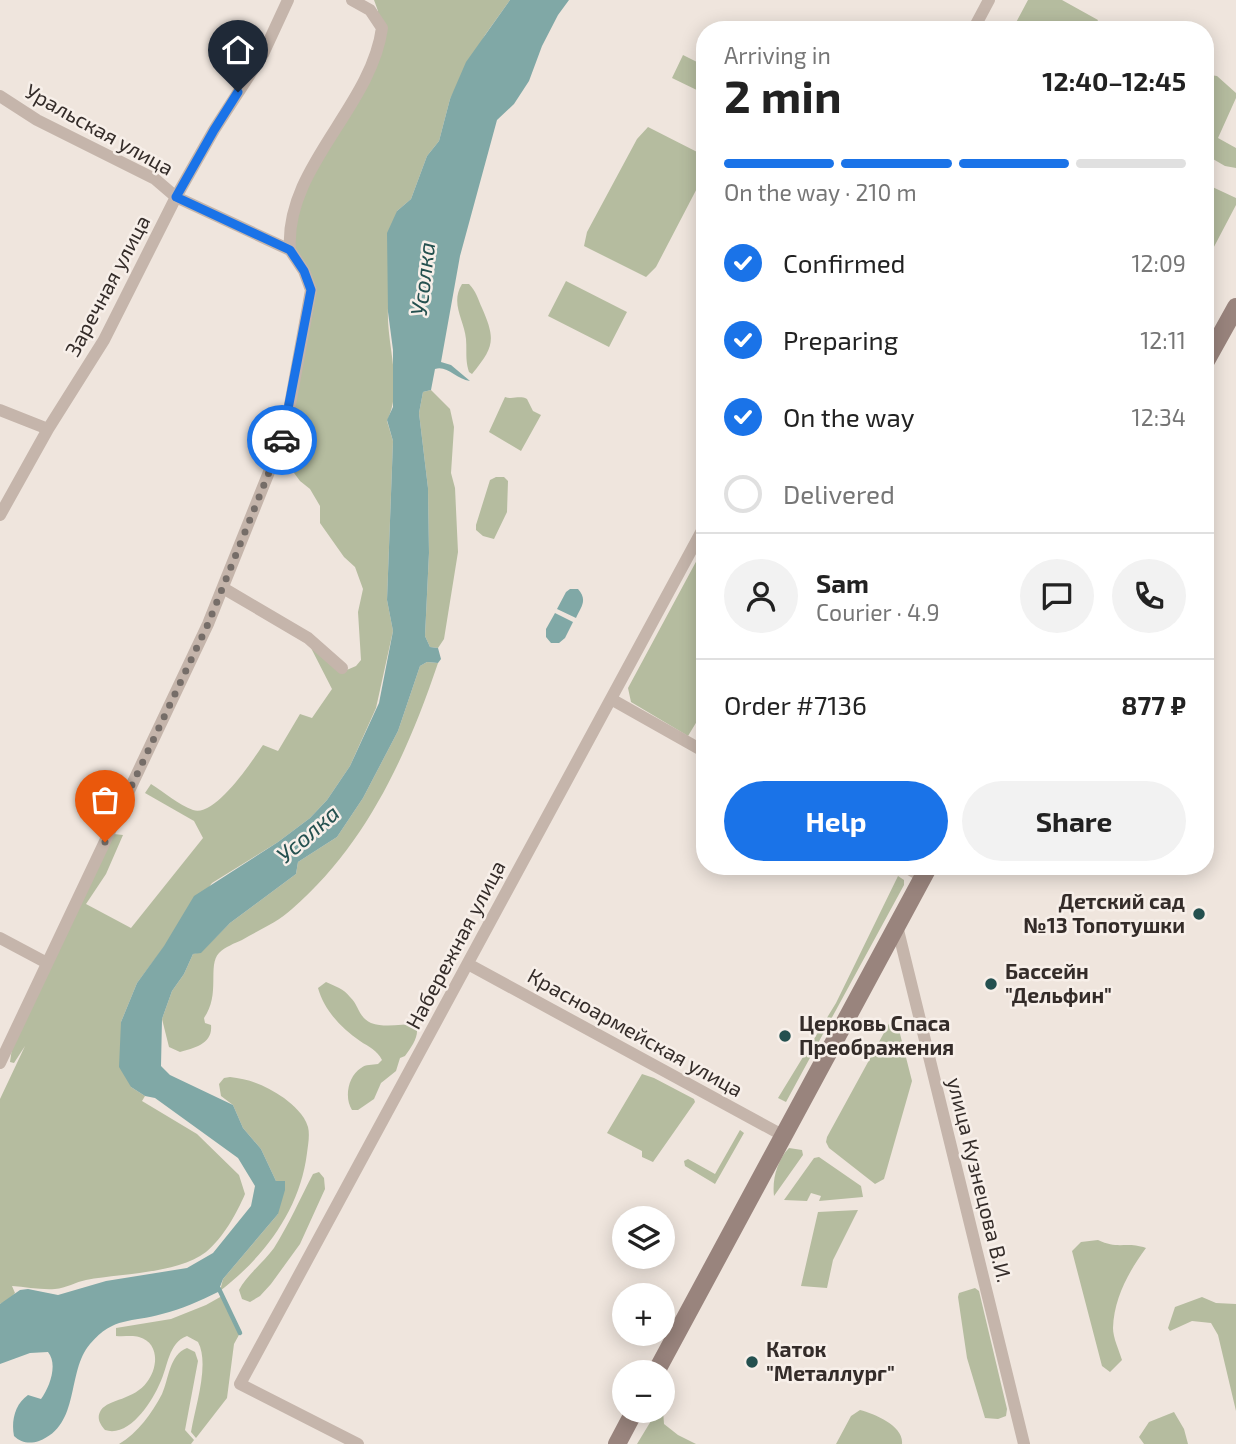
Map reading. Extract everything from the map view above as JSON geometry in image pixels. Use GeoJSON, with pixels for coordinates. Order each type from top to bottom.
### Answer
{"type":"FeatureCollection","features":[{"type":"Feature","properties":{"kind":"street","name":"Заречная улица"},"geometry":{"type":"LineString","coordinates":[[0,515],[48,429],[104,340],[176,197],[214,130],[263,54],[288,0]]}},
{"type":"Feature","properties":{"kind":"street"},"geometry":{"type":"LineString","coordinates":[[0,1063],[208,624],[285,432],[311,290],[304,271],[290,250],[289,233],[302,190],[313,166],[351,105],[379,44],[382,28],[370,10],[352,0]]}},
{"type":"Feature","properties":{"kind":"street"},"geometry":{"type":"LineString","coordinates":[[978,21],[989,0]]}},
{"type":"Feature","properties":{"kind":"street","name":"Уральская улица"},"geometry":{"type":"LineString","coordinates":[[0,96],[37,120],[155,179],[176,197],[290,250]]}},
{"type":"Feature","properties":{"kind":"street"},"geometry":{"type":"LineString","coordinates":[[1214,347],[1236,307]]}},
{"type":"Feature","properties":{"kind":"street"},"geometry":{"type":"LineString","coordinates":[[0,410],[48,429]]}},
{"type":"Feature","properties":{"kind":"street","name":"Набережная улица"},"geometry":{"type":"LineString","coordinates":[[358,1444],[240,1384],[696,542]]}},
{"type":"Feature","properties":{"kind":"street"},"geometry":{"type":"LineString","coordinates":[[223,588],[308,638],[342,668]]}},
{"type":"Feature","properties":{"kind":"street"},"geometry":{"type":"LineString","coordinates":[[611,699],[696,747]]}},
{"type":"Feature","properties":{"kind":"street"},"geometry":{"type":"LineString","coordinates":[[662,1360],[924,875]]}},
{"type":"Feature","properties":{"kind":"street","name":"улица Кузнецова В.И."},"geometry":{"type":"LineString","coordinates":[[897,926],[1024,1444]]}},
{"type":"Feature","properties":{"kind":"street"},"geometry":{"type":"LineString","coordinates":[[0,938],[47,962]]}},
{"type":"Feature","properties":{"kind":"street","name":"Красноармейская улица"},"geometry":{"type":"LineString","coordinates":[[468,964],[783,1136]]}},
{"type":"Feature","properties":{"kind":"street"},"geometry":{"type":"LineString","coordinates":[[617,1444],[628,1423]]}},
{"type":"Feature","properties":{"kind":"green space"},"geometry":{"type":"Polygon","coordinates":[[[374,0],[510,0],[485,35],[450,99],[439,141],[427,156],[411,199],[397,211],[388,308],[394,394],[387,421],[393,441],[387,600],[393,631],[376,708],[350,766],[327,800],[310,818],[278,842],[212,883],[137,983],[121,1022],[131,1087],[145,1096],[142,1101],[197,1134],[239,1175],[245,1194],[224,1233],[206,1252],[194,1259],[165,1269],[86,1280],[59,1288],[12,1286],[15,1293],[0,1304],[0,1099],[25,1046],[14,1063],[10,1062],[12,1048],[114,834],[123,835],[106,874],[86,904],[131,928],[203,838],[194,821],[145,793],[151,784],[193,810],[202,810],[212,805],[232,786],[263,745],[278,751],[300,714],[312,718],[332,689],[310,646],[342,672],[356,666],[361,660],[358,612],[363,589],[355,567],[344,557],[320,523],[320,506],[310,489],[300,481],[280,454],[313,294],[294,250],[292,233],[307,186],[371,76],[378,11],[374,0]]]}},
{"type":"Feature","properties":{"kind":"green space"},"geometry":{"type":"Polygon","coordinates":[[[1028,0],[1062,0],[1098,20],[1098,21],[1017,21],[1028,0]]]}},
{"type":"Feature","properties":{"kind":"green space"},"geometry":{"type":"Polygon","coordinates":[[[683,55],[696,62],[696,90],[672,78],[683,55]]]}},
{"type":"Feature","properties":{"kind":"green space"},"geometry":{"type":"Polygon","coordinates":[[[1214,76],[1236,93],[1218,138],[1236,148],[1236,168],[1214,160],[1214,76]]]}},
{"type":"Feature","properties":{"kind":"green space"},"geometry":{"type":"Polygon","coordinates":[[[648,127],[696,151],[696,190],[656,267],[646,277],[584,246],[587,232],[637,139],[648,127]]]}},
{"type":"Feature","properties":{"kind":"green space"},"geometry":{"type":"Polygon","coordinates":[[[1214,188],[1236,198],[1236,205],[1214,247],[1214,188]]]}},
{"type":"Feature","properties":{"kind":"green space"},"geometry":{"type":"Polygon","coordinates":[[[566,281],[627,312],[609,347],[548,316],[566,281]]]}},
{"type":"Feature","properties":{"kind":"green space"},"geometry":{"type":"Polygon","coordinates":[[[462,284],[469,284],[475,292],[491,336],[489,350],[472,374],[468,368],[465,332],[457,305],[462,284]]]}},
{"type":"Feature","properties":{"kind":"green space"},"geometry":{"type":"Polygon","coordinates":[[[431,390],[450,409],[454,427],[451,473],[455,488],[458,552],[444,639],[438,648],[430,647],[425,636],[429,553],[428,488],[419,413],[423,392],[431,390]]]}},
{"type":"Feature","properties":{"kind":"green space"},"geometry":{"type":"Polygon","coordinates":[[[505,397],[527,399],[533,411],[541,415],[521,451],[489,432],[505,397]]]}},
{"type":"Feature","properties":{"kind":"green space"},"geometry":{"type":"Polygon","coordinates":[[[504,477],[508,481],[507,512],[494,539],[483,536],[476,530],[476,525],[490,480],[504,477]]]}},
{"type":"Feature","properties":{"kind":"green space"},"geometry":{"type":"Polygon","coordinates":[[[696,562],[696,723],[688,736],[631,702],[628,688],[696,562]]]}},
{"type":"Feature","properties":{"kind":"green space"},"geometry":{"type":"Polygon","coordinates":[[[427,662],[438,663],[413,731],[363,827],[318,884],[292,909],[275,922],[219,953],[214,965],[212,1000],[204,1018],[205,1023],[211,1025],[209,1037],[202,1044],[180,1052],[169,1047],[162,1019],[172,991],[193,954],[201,952],[230,923],[296,874],[298,862],[337,837],[363,798],[398,731],[420,666],[427,662]]]}},
{"type":"Feature","properties":{"kind":"green space"},"geometry":{"type":"Polygon","coordinates":[[[898,876],[904,880],[904,885],[786,1102],[778,1098],[836,1003],[898,876]]]}},
{"type":"Feature","properties":{"kind":"green space"},"geometry":{"type":"Polygon","coordinates":[[[326,982],[348,994],[364,1018],[371,1023],[387,1026],[416,1024],[415,1041],[405,1056],[400,1058],[396,1071],[381,1083],[374,1099],[358,1110],[352,1110],[348,1100],[350,1082],[361,1068],[378,1064],[382,1060],[375,1051],[334,1018],[318,988],[326,982]]]}},
{"type":"Feature","properties":{"kind":"green space"},"geometry":{"type":"Polygon","coordinates":[[[891,1020],[898,1026],[912,1081],[884,1179],[875,1184],[829,1148],[826,1142],[891,1020]]]}},
{"type":"Feature","properties":{"kind":"green space"},"geometry":{"type":"Polygon","coordinates":[[[642,1074],[694,1099],[695,1102],[653,1162],[642,1157],[642,1151],[607,1133],[642,1074]]]}},
{"type":"Feature","properties":{"kind":"green space"},"geometry":{"type":"Polygon","coordinates":[[[224,1078],[258,1084],[284,1098],[304,1118],[309,1137],[303,1174],[288,1213],[265,1247],[220,1291],[223,1279],[278,1214],[276,1181],[261,1149],[243,1128],[233,1105],[221,1096],[219,1084],[224,1078]]]}},
{"type":"Feature","properties":{"kind":"green space"},"geometry":{"type":"Polygon","coordinates":[[[740,1130],[744,1133],[715,1184],[685,1166],[684,1161],[688,1159],[715,1174],[740,1130]]]}},
{"type":"Feature","properties":{"kind":"green space"},"geometry":{"type":"Polygon","coordinates":[[[789,1148],[802,1150],[803,1155],[774,1196],[776,1170],[789,1148]]]}},
{"type":"Feature","properties":{"kind":"green space"},"geometry":{"type":"Polygon","coordinates":[[[819,1157],[861,1186],[863,1197],[819,1201],[821,1196],[811,1193],[807,1201],[784,1200],[814,1158],[819,1157]]]}},
{"type":"Feature","properties":{"kind":"green space"},"geometry":{"type":"Polygon","coordinates":[[[319,1172],[324,1178],[325,1189],[300,1244],[260,1296],[250,1302],[242,1299],[239,1290],[242,1285],[274,1248],[313,1174],[319,1172]]]}},
{"type":"Feature","properties":{"kind":"green space"},"geometry":{"type":"Polygon","coordinates":[[[858,1210],[833,1260],[827,1288],[801,1286],[818,1212],[858,1210]]]}},
{"type":"Feature","properties":{"kind":"green space"},"geometry":{"type":"Polygon","coordinates":[[[1098,1240],[1146,1248],[1128,1276],[1116,1306],[1113,1332],[1122,1360],[1110,1372],[1102,1366],[1072,1251],[1081,1242],[1098,1240]]]}},
{"type":"Feature","properties":{"kind":"green space"},"geometry":{"type":"Polygon","coordinates":[[[975,1288],[979,1291],[1007,1409],[1006,1416],[998,1419],[985,1418],[967,1358],[958,1297],[959,1293],[975,1288]]]}},
{"type":"Feature","properties":{"kind":"green space"},"geometry":{"type":"Polygon","coordinates":[[[222,1296],[240,1333],[234,1344],[227,1398],[196,1438],[191,1432],[203,1362],[198,1342],[187,1336],[172,1350],[156,1391],[138,1417],[123,1429],[105,1430],[99,1418],[101,1410],[142,1388],[151,1376],[155,1363],[154,1350],[146,1340],[136,1336],[116,1336],[116,1328],[171,1319],[222,1296]]]}},
{"type":"Feature","properties":{"kind":"green space"},"geometry":{"type":"Polygon","coordinates":[[[1202,1297],[1216,1303],[1236,1304],[1236,1411],[1218,1335],[1211,1323],[1192,1321],[1170,1331],[1168,1328],[1175,1307],[1202,1297]]]}},
{"type":"Feature","properties":{"kind":"green space"},"geometry":{"type":"Polygon","coordinates":[[[187,1348],[195,1352],[198,1361],[185,1430],[194,1440],[191,1444],[119,1444],[149,1415],[162,1394],[176,1356],[187,1348]]]}},
{"type":"Feature","properties":{"kind":"green space"},"geometry":{"type":"Polygon","coordinates":[[[860,1410],[894,1426],[902,1444],[836,1444],[851,1416],[860,1410]]]}},
{"type":"Feature","properties":{"kind":"green space"},"geometry":{"type":"Polygon","coordinates":[[[1174,1412],[1184,1429],[1188,1444],[1144,1444],[1139,1437],[1149,1422],[1174,1412]]]}},
{"type":"Feature","properties":{"kind":"green space"},"geometry":{"type":"Polygon","coordinates":[[[650,1423],[664,1423],[678,1435],[696,1444],[637,1444],[650,1423]]]}},
{"type":"Feature","properties":{"kind":"water","name":"Усолка"},"geometry":{"type":"Polygon","coordinates":[[[510,0],[569,0],[542,46],[529,81],[514,104],[497,120],[460,256],[441,362],[451,365],[470,381],[439,368],[435,369],[431,390],[423,392],[419,413],[428,488],[429,553],[425,636],[430,647],[438,648],[441,659],[438,663],[427,662],[420,666],[398,731],[363,798],[337,837],[298,862],[296,874],[230,923],[201,953],[193,954],[172,991],[162,1019],[161,1066],[170,1075],[233,1105],[243,1128],[261,1149],[276,1181],[285,1181],[278,1214],[223,1279],[218,1292],[177,1310],[123,1322],[99,1335],[83,1356],[61,1423],[39,1441],[23,1441],[14,1436],[15,1413],[28,1395],[41,1399],[50,1382],[53,1369],[51,1357],[48,1352],[30,1353],[0,1364],[0,1304],[20,1290],[58,1295],[106,1281],[187,1268],[213,1253],[251,1206],[255,1186],[238,1158],[155,1098],[145,1096],[131,1087],[119,1067],[121,1022],[137,983],[164,946],[194,896],[310,818],[327,800],[350,766],[379,703],[393,631],[387,600],[393,441],[387,420],[393,407],[393,350],[388,312],[387,233],[397,211],[411,199],[427,156],[439,141],[450,99],[466,62],[510,0]]]}},
{"type":"Feature","properties":{"kind":"water"},"geometry":{"type":"Polygon","coordinates":[[[570,589],[578,589],[583,597],[583,604],[576,618],[557,609],[570,589]]]}},
{"type":"Feature","properties":{"kind":"water"},"geometry":{"type":"Polygon","coordinates":[[[555,613],[573,622],[565,638],[559,643],[551,643],[546,637],[546,629],[555,613]]]}},
{"type":"Feature","properties":{"kind":"waterway"},"geometry":{"type":"LineString","coordinates":[[219,1289],[240,1333]]}},
{"type":"Feature","properties":{"kind":"way so far"},"geometry":{"type":"LineString","coordinates":[[105,842],[208,624],[282,440]]}},
{"type":"Feature","properties":{"kind":"place","name":"Детский сад №13 Топотушки"},"geometry":{"type":"Point","coordinates":[1199,914]}},
{"type":"Feature","properties":{"kind":"place","name":"Бассейн \"Дельфин\""},"geometry":{"type":"Point","coordinates":[991,984]}},
{"type":"Feature","properties":{"kind":"place","name":"Церковь Спаса Преображения"},"geometry":{"type":"Point","coordinates":[785,1036]}},
{"type":"Feature","properties":{"kind":"place","name":"Каток \"Металлург\""},"geometry":{"type":"Point","coordinates":[752,1362]}},
{"type":"Feature","properties":{"kind":"route"},"geometry":{"type":"LineString","coordinates":[[238,92],[176,197],[290,250],[304,271],[311,290],[282,440]]}}]}
